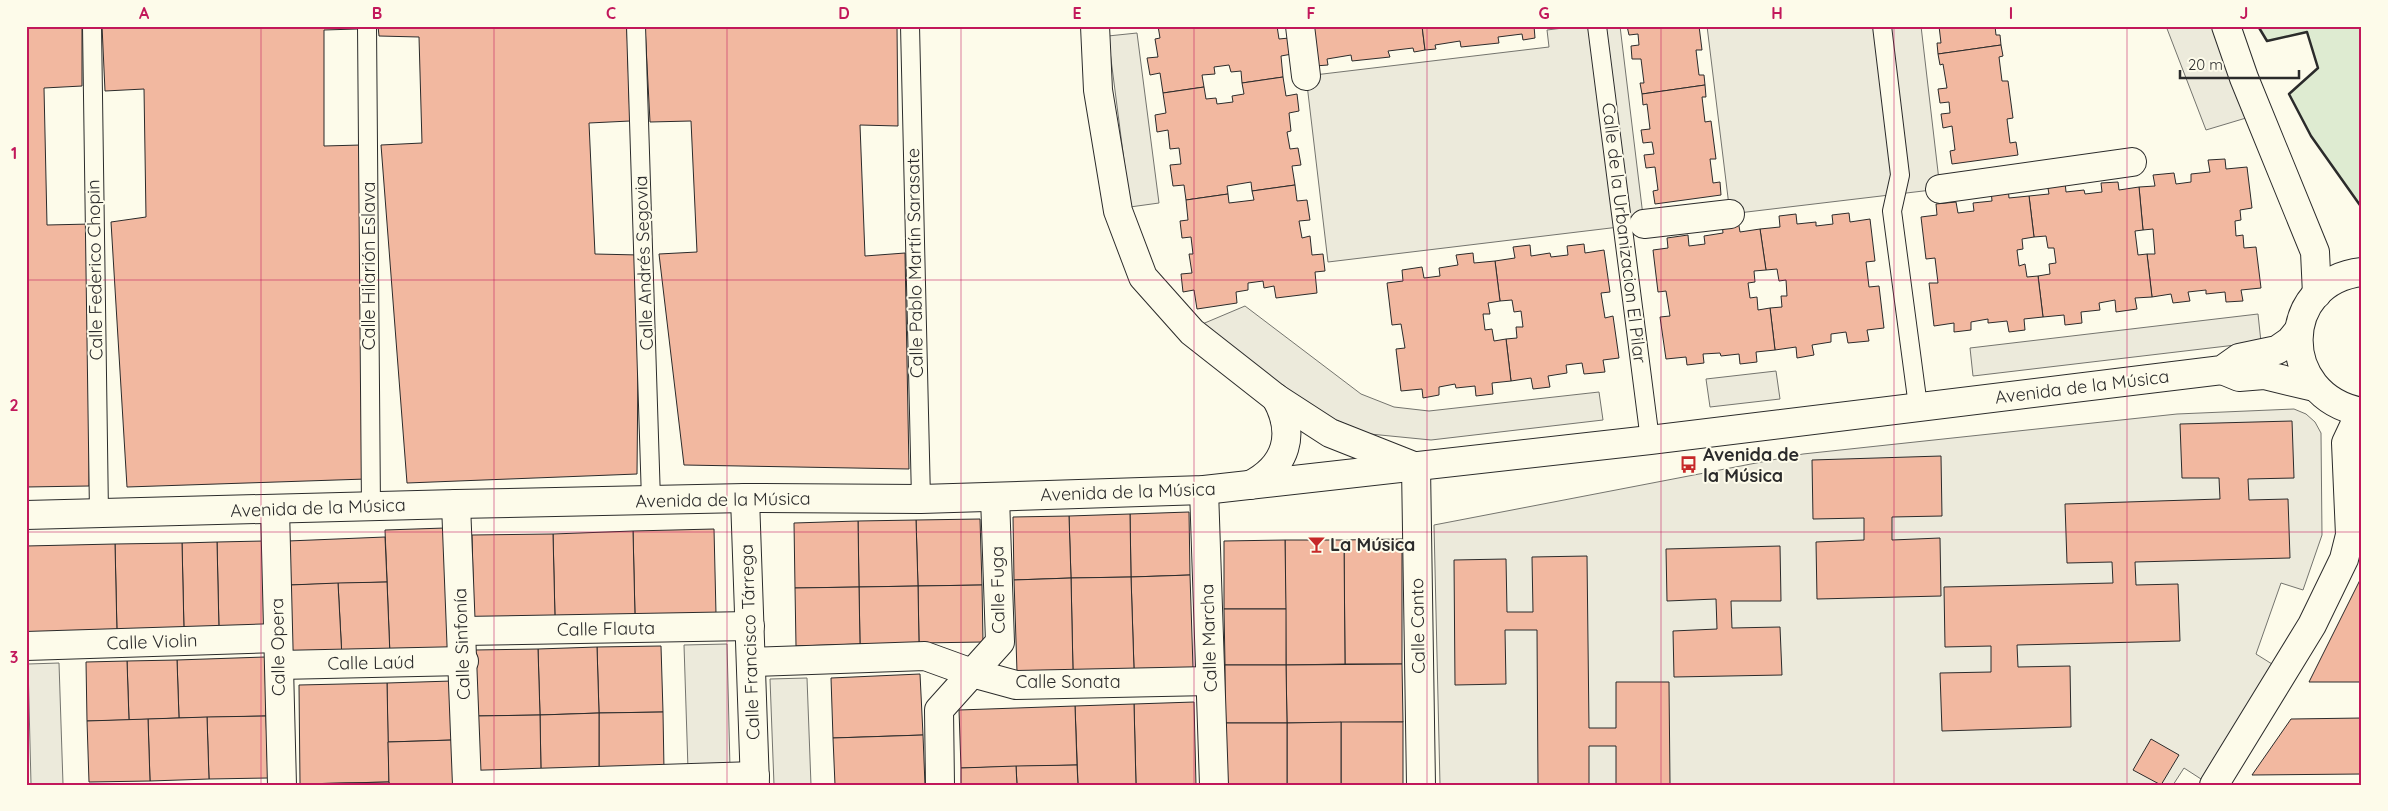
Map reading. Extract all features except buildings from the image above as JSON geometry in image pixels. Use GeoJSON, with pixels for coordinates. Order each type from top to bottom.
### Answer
{"type":"FeatureCollection","features":[{"type":"Feature","properties":{"kind":"street"},"geometry":{"type":"LineString","coordinates":[[1095,26],[1098,90],[1118,211],[1143,277],[1192,332],[1276,398],[1330,433],[1416,467]]}},
{"type":"Feature","properties":{"kind":"street"},"geometry":{"type":"LineString","coordinates":[[1300,26],[1306,76]]}},
{"type":"Feature","properties":{"kind":"street"},"geometry":{"type":"LineString","coordinates":[[2226,26],[2244,78],[2315,252],[2317,294]]}},
{"type":"Feature","properties":{"kind":"street"},"geometry":{"type":"LineString","coordinates":[[1940,189],[2132,162]]}},
{"type":"Feature","properties":{"kind":"street"},"geometry":{"type":"LineString","coordinates":[[1644,224],[1730,214]]}},
{"type":"Feature","properties":{"kind":"street"},"geometry":{"type":"LineString","coordinates":[[2362,272],[2351,273],[2332,281],[2317,294],[2305,310],[2299,330],[2298,350],[2303,369],[2314,387],[2329,400],[2346,409],[2362,412]]}},
{"type":"Feature","properties":{"kind":"street","name":"Avenida de la Música"},"geometry":{"type":"LineString","coordinates":[[26,515],[744,498],[921,499],[1204,490],[1650,440],[2222,370],[2239,358],[2277,350],[2290,341],[2299,330]]}},
{"type":"Feature","properties":{"kind":"street","name":"Avenida de la Música"},"geometry":{"type":"LineString","coordinates":[[2222,370],[2239,377],[2264,375],[2314,387]]}},
{"type":"Feature","properties":{"kind":"street"},"geometry":{"type":"LineString","coordinates":[[1250,485],[1266,477],[1278,464],[1285,448],[1287,431],[1284,413],[1276,398]]}},
{"type":"Feature","properties":{"kind":"street"},"geometry":{"type":"LineString","coordinates":[[2214,785],[2312,625],[2344,558],[2350,535],[2346,443],[2354,426],[2362,418]]}},
{"type":"Feature","properties":{"kind":"street","name":"Calle Canto"},"geometry":{"type":"LineString","coordinates":[[1416,467],[1421,785]]}},
{"type":"Feature","properties":{"kind":"street","name":"Calle Marcha"},"geometry":{"type":"LineString","coordinates":[[1204,490],[1214,785]]}},
{"type":"Feature","properties":{"kind":"street","name":"Calle Fuga"},"geometry":{"type":"LineString","coordinates":[[940,785],[939,710],[1000,642],[995,497]]}},
{"type":"Feature","properties":{"kind":"street","name":"Calle Francisco Tárrega"},"geometry":{"type":"LineString","coordinates":[[744,498],[755,781]]}},
{"type":"Feature","properties":{"kind":"street","name":"Calle Sinfonía"},"geometry":{"type":"LineString","coordinates":[[456,504],[469,785]]}},
{"type":"Feature","properties":{"kind":"street","name":"Calle Opera"},"geometry":{"type":"LineString","coordinates":[[274,509],[282,785]]}},
{"type":"Feature","properties":{"kind":"street","name":"Calle Flauta"},"geometry":{"type":"LineString","coordinates":[[462,631],[750,626]]}},
{"type":"Feature","properties":{"kind":"street","name":"Calle Violin"},"geometry":{"type":"LineString","coordinates":[[26,646],[278,638]]}},
{"type":"Feature","properties":{"kind":"street","name":"Calle Sonata"},"geometry":{"type":"LineString","coordinates":[[751,662],[925,656],[972,673],[1016,685],[1210,681]]}},
{"type":"Feature","properties":{"kind":"street","name":"Calle Laúd"},"geometry":{"type":"LineString","coordinates":[[279,665],[464,661]]}},
{"type":"Feature","properties":{"kind":"street"},"geometry":{"type":"LineString","coordinates":[[469,785],[755,781]]}},
{"type":"Feature","properties":{"kind":"lane","name":"Calle Federico Chopin"},"geometry":{"type":"LineString","coordinates":[[92,26],[99,514]]}},
{"type":"Feature","properties":{"kind":"lane","name":"Calle Hilarión Eslava"},"geometry":{"type":"LineString","coordinates":[[367,26],[371,507]]}},
{"type":"Feature","properties":{"kind":"lane","name":"Calle Andrés Segovia"},"geometry":{"type":"LineString","coordinates":[[636,26],[651,500]]}},
{"type":"Feature","properties":{"kind":"lane","name":"Calle Pablo Martín Sarasate"},"geometry":{"type":"LineString","coordinates":[[910,26],[921,499]]}},
{"type":"Feature","properties":{"kind":"lane","name":"Calle de la Urbanizacion El Pilar"},"geometry":{"type":"LineString","coordinates":[[1598,26],[1650,440]]}},
{"type":"Feature","properties":{"kind":"lane"},"geometry":{"type":"LineString","coordinates":[[1882,26],[1900,175],[1892,211],[1918,406]]}},
{"type":"Feature","properties":{"kind":"green space"},"geometry":{"type":"Polygon","coordinates":[[[2258,26],[2362,26],[2362,208],[2311,136],[2289,94],[2318,68],[2307,32],[2267,41],[2258,26]]]}},
{"type":"Feature","properties":{"kind":"shaded area"},"geometry":{"type":"Polygon","coordinates":[[[1579,26],[1620,26],[1644,224],[1328,262],[1306,76],[1549,47],[1547,30],[1579,26]]]}},
{"type":"Feature","properties":{"kind":"shaded area"},"geometry":{"type":"Polygon","coordinates":[[[1707,26],[1921,26],[1940,189],[1730,214],[1707,26]]]}},
{"type":"Feature","properties":{"kind":"shaded area"},"geometry":{"type":"Polygon","coordinates":[[[2166,26],[2212,26],[2246,118],[2206,130],[2166,26]]]}},
{"type":"Feature","properties":{"kind":"shaded area"},"geometry":{"type":"Polygon","coordinates":[[[1137,33],[1159,203],[1130,207],[1108,36],[1137,33]]]}},
{"type":"Feature","properties":{"kind":"shaded area"},"geometry":{"type":"Polygon","coordinates":[[[1245,306],[1361,394],[1394,407],[1429,411],[1599,392],[1603,420],[1431,440],[1370,434],[1314,411],[1200,325],[1245,306]]]}},
{"type":"Feature","properties":{"kind":"shaded area"},"geometry":{"type":"Polygon","coordinates":[[[2258,314],[2261,342],[1973,376],[1970,348],[2258,314]]]}},
{"type":"Feature","properties":{"kind":"shaded area"},"geometry":{"type":"Polygon","coordinates":[[[1776,371],[1780,399],[1710,407],[1706,379],[1776,371]]]}},
{"type":"Feature","properties":{"kind":"shaded area"},"geometry":{"type":"Polygon","coordinates":[[[2294,409],[2306,414],[2315,422],[2321,433],[2322,535],[2303,590],[2281,583],[2256,654],[2272,664],[2201,779],[2184,768],[2173,785],[1440,785],[1434,525],[1803,454],[2177,414],[2294,409]]]}},
{"type":"Feature","properties":{"kind":"shaded area"},"geometry":{"type":"Polygon","coordinates":[[[727,644],[730,768],[688,769],[684,645],[727,644]]]}},
{"type":"Feature","properties":{"kind":"shaded area"},"geometry":{"type":"Polygon","coordinates":[[[59,663],[63,784],[31,784],[28,664],[59,663]]]}},
{"type":"Feature","properties":{"kind":"shaded area"},"geometry":{"type":"Polygon","coordinates":[[[807,678],[811,785],[774,785],[770,679],[807,678]]]}},
{"type":"Feature","properties":{"kind":"wall"},"geometry":{"type":"LineString","coordinates":[[2258,26],[2267,41],[2307,32],[2318,68],[2289,94],[2311,136],[2362,208]]}},
{"type":"Feature","properties":{"kind":"place","name":"Avenida de la Música"},"geometry":{"type":"Point","coordinates":[1689,465]}},
{"type":"Feature","properties":{"kind":"place","name":"La Música"},"geometry":{"type":"Point","coordinates":[1316,545]}}]}
